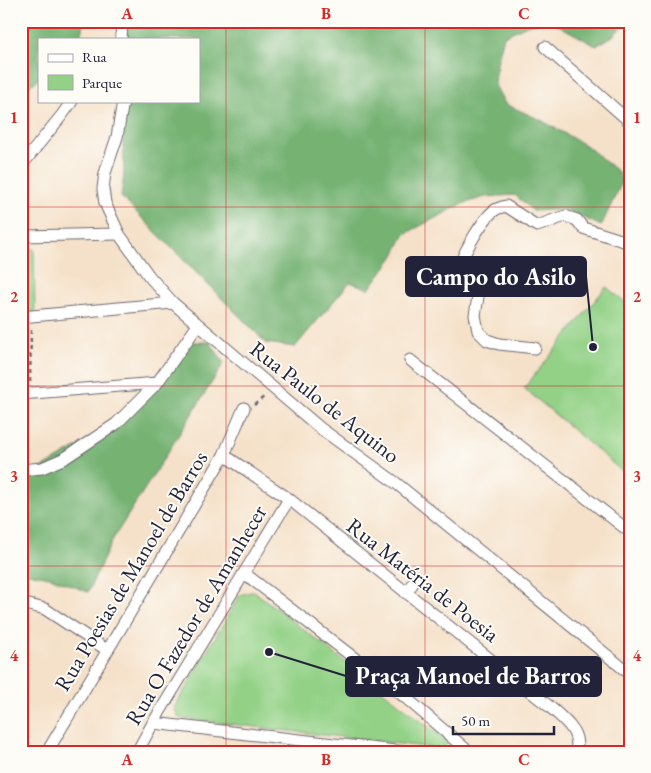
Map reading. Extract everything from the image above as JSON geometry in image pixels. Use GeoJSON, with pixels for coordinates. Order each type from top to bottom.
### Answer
{"type":"FeatureCollection","features":[{"type":"Feature","properties":{"kind":"street"},"geometry":{"type":"LineString","coordinates":[[545,47],[630,122]]}},
{"type":"Feature","properties":{"kind":"street"},"geometry":{"type":"LineString","coordinates":[[21,166],[71,102]]}},
{"type":"Feature","properties":{"kind":"street","name":"Rua Paulo de Aquino"},"geometry":{"type":"LineString","coordinates":[[123,102],[117,137],[105,173],[103,188],[105,203],[120,234],[149,276],[173,303],[320,428],[396,483],[630,674]]}},
{"type":"Feature","properties":{"kind":"street"},"geometry":{"type":"LineString","coordinates":[[535,348],[499,344],[487,340],[478,331],[475,315],[478,297],[459,266],[464,253],[480,227],[494,211],[506,206],[537,226],[565,216],[577,220],[583,228],[630,243]]}},
{"type":"Feature","properties":{"kind":"street"},"geometry":{"type":"LineString","coordinates":[[21,236],[120,234]]}},
{"type":"Feature","properties":{"kind":"street"},"geometry":{"type":"LineString","coordinates":[[26,317],[173,303]]}},
{"type":"Feature","properties":{"kind":"street"},"geometry":{"type":"LineString","coordinates":[[21,470],[42,468],[65,458],[116,424],[157,383],[198,325]]}},
{"type":"Feature","properties":{"kind":"street"},"geometry":{"type":"LineString","coordinates":[[410,360],[630,532]]}},
{"type":"Feature","properties":{"kind":"street"},"geometry":{"type":"LineString","coordinates":[[26,394],[157,383]]}},
{"type":"Feature","properties":{"kind":"street","name":"Rua Poesias de Manoel de Barros"},"geometry":{"type":"LineString","coordinates":[[47,752],[224,455],[244,408]]}},
{"type":"Feature","properties":{"kind":"street","name":"Rua Matéria de Poesia"},"geometry":{"type":"LineString","coordinates":[[224,455],[289,499],[555,712],[576,735],[576,752]]}},
{"type":"Feature","properties":{"kind":"street","name":"Rua O Fazedor de Amanhecer"},"geometry":{"type":"LineString","coordinates":[[137,752],[289,499]]}},
{"type":"Feature","properties":{"kind":"street"},"geometry":{"type":"LineString","coordinates":[[244,573],[406,698],[470,752]]}},
{"type":"Feature","properties":{"kind":"street"},"geometry":{"type":"LineString","coordinates":[[406,593],[415,580]]}},
{"type":"Feature","properties":{"kind":"street"},"geometry":{"type":"LineString","coordinates":[[21,603],[45,609],[107,650]]}},
{"type":"Feature","properties":{"kind":"street"},"geometry":{"type":"LineString","coordinates":[[153,723],[404,752]]}},
{"type":"Feature","properties":{"kind":"path"},"geometry":{"type":"LineString","coordinates":[[26,317],[26,394]]}},
{"type":"Feature","properties":{"kind":"path"},"geometry":{"type":"LineString","coordinates":[[244,408],[255,405],[273,388]]}},
{"type":"Feature","properties":{"kind":"green space"},"geometry":{"type":"Polygon","coordinates":[[[21,21],[85,21],[79,38],[38,38],[38,80],[21,92],[21,21]]]}},
{"type":"Feature","properties":{"kind":"green space"},"geometry":{"type":"Polygon","coordinates":[[[124,21],[546,21],[527,25],[504,36],[497,63],[495,85],[505,104],[541,120],[588,147],[618,172],[622,182],[601,226],[566,209],[533,211],[515,195],[485,197],[462,204],[405,234],[393,257],[369,289],[350,282],[295,347],[266,343],[121,197],[124,174],[122,102],[200,102],[200,38],[123,38],[124,21]]]}},
{"type":"Feature","properties":{"kind":"green space"},"geometry":{"type":"Polygon","coordinates":[[[551,21],[627,21],[613,36],[596,46],[551,21]]]}},
{"type":"Feature","properties":{"kind":"green space"},"geometry":{"type":"Polygon","coordinates":[[[34,249],[35,313],[21,313],[21,250],[34,249]]]}},
{"type":"Feature","properties":{"kind":"green space"},"geometry":{"type":"Polygon","coordinates":[[[606,287],[630,306],[630,478],[524,388],[606,287]]]}},
{"type":"Feature","properties":{"kind":"green space"},"geometry":{"type":"Polygon","coordinates":[[[186,342],[210,342],[224,363],[113,539],[88,592],[50,577],[21,572],[21,487],[42,468],[116,424],[186,342]]]}},
{"type":"Feature","properties":{"kind":"green space"},"geometry":{"type":"Polygon","coordinates":[[[254,591],[448,742],[443,749],[179,718],[174,708],[240,595],[254,591]]]}},
{"type":"Feature","properties":{"kind":"place","name":"Campo do Asilo"},"geometry":{"type":"Point","coordinates":[593,347]}},
{"type":"Feature","properties":{"kind":"place","name":"Praça Manoel de Barros"},"geometry":{"type":"Point","coordinates":[269,652]}}]}
